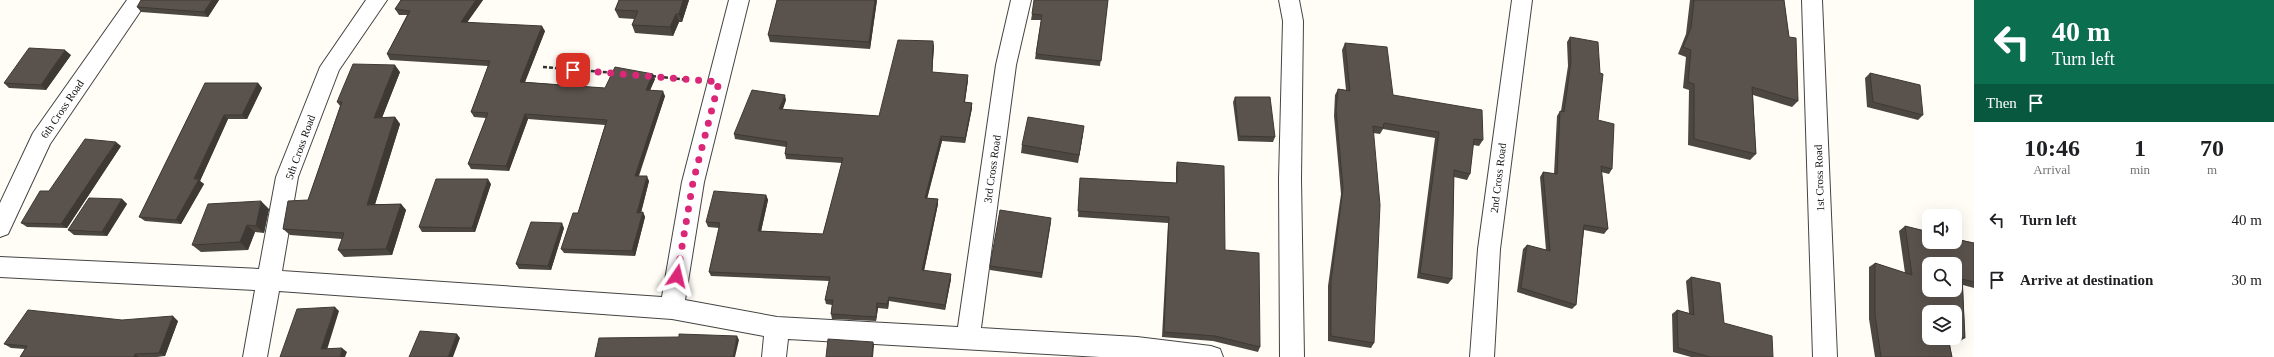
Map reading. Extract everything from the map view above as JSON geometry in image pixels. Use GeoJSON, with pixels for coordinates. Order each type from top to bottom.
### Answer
{"type":"FeatureCollection","features":[{"type":"Feature","properties":{"kind":"street","name":"6th Cross Road"},"geometry":{"type":"LineString","coordinates":[[0,227],[41,139],[138,0]]}},
{"type":"Feature","properties":{"kind":"street","name":"5th Cross Road"},"geometry":{"type":"LineString","coordinates":[[256,357],[288,177],[330,67],[377,0]]}},
{"type":"Feature","properties":{"kind":"street"},"geometry":{"type":"LineString","coordinates":[[672,308],[693,182],[739,0]]}},
{"type":"Feature","properties":{"kind":"street","name":"3rd Cross Road"},"geometry":{"type":"LineString","coordinates":[[968,338],[1006,65],[1021,0]]}},
{"type":"Feature","properties":{"kind":"street"},"geometry":{"type":"LineString","coordinates":[[1289,0],[1293,21],[1290,179],[1292,357]]}},
{"type":"Feature","properties":{"kind":"street","name":"2nd Cross Road"},"geometry":{"type":"LineString","coordinates":[[1485,356],[1488,249],[1522,0]]}},
{"type":"Feature","properties":{"kind":"street","name":"1st Cross Road"},"geometry":{"type":"LineString","coordinates":[[1812,0],[1825,357]]}},
{"type":"Feature","properties":{"kind":"street"},"geometry":{"type":"LineString","coordinates":[[0,267],[270,280],[672,308],[777,328],[968,338],[1211,357]]}},
{"type":"Feature","properties":{"kind":"street"},"geometry":{"type":"LineString","coordinates":[[774,357],[777,328]]}},
{"type":"Feature","properties":{"kind":"path"},"geometry":{"type":"LineString","coordinates":[[544,67],[620,74]]}},
{"type":"Feature","properties":{"kind":"path"},"geometry":{"type":"LineString","coordinates":[[650,76],[719,82]]}},
{"type":"Feature","properties":{"kind":"building"},"geometry":{"type":"Polygon","coordinates":[[[141,0],[212,0],[204,12],[137,7],[141,0]]]}},
{"type":"Feature","properties":{"kind":"building"},"geometry":{"type":"Polygon","coordinates":[[[401,0],[476,0],[461,22],[542,26],[520,82],[605,88],[615,67],[653,74],[646,90],[663,91],[635,176],[647,176],[637,213],[643,212],[632,251],[561,249],[573,213],[578,213],[607,120],[525,114],[506,166],[468,164],[488,113],[471,112],[490,61],[387,54],[410,11],[395,9],[401,0]]]}},
{"type":"Feature","properties":{"kind":"building"},"geometry":{"type":"Polygon","coordinates":[[[619,0],[683,0],[679,14],[676,14],[670,27],[632,25],[638,11],[615,10],[619,0]]]}},
{"type":"Feature","properties":{"kind":"building"},"geometry":{"type":"Polygon","coordinates":[[[777,0],[875,0],[869,42],[768,35],[777,0]]]}},
{"type":"Feature","properties":{"kind":"building"},"geometry":{"type":"Polygon","coordinates":[[[1034,0],[1108,0],[1101,61],[1036,54],[1042,15],[1032,14],[1034,0]]]}},
{"type":"Feature","properties":{"kind":"building"},"geometry":{"type":"Polygon","coordinates":[[[1694,0],[1784,0],[1789,37],[1796,38],[1798,101],[1752,87],[1756,154],[1694,139],[1694,84],[1688,82],[1691,50],[1683,47],[1691,28],[1694,0]]]}},
{"type":"Feature","properties":{"kind":"building"},"geometry":{"type":"Polygon","coordinates":[[[1570,37],[1598,42],[1600,73],[1603,74],[1598,120],[1614,124],[1612,169],[1601,166],[1608,229],[1584,225],[1576,305],[1521,288],[1527,245],[1550,251],[1543,172],[1557,174],[1560,111],[1564,112],[1571,61],[1570,37]]]}},
{"type":"Feature","properties":{"kind":"building"},"geometry":{"type":"Polygon","coordinates":[[[898,40],[933,41],[932,72],[968,75],[964,102],[972,103],[965,138],[941,136],[925,198],[938,199],[922,270],[951,274],[945,305],[889,297],[887,304],[877,303],[876,317],[831,314],[833,300],[825,300],[830,277],[709,272],[720,223],[706,222],[714,191],[766,195],[758,231],[823,234],[843,158],[785,154],[787,142],[734,134],[752,90],[785,95],[779,109],[879,116],[898,40]]]}},
{"type":"Feature","properties":{"kind":"building"},"geometry":{"type":"Polygon","coordinates":[[[1345,43],[1387,47],[1393,95],[1482,110],[1483,140],[1474,139],[1470,174],[1454,170],[1452,279],[1420,273],[1439,132],[1384,123],[1383,128],[1373,126],[1380,205],[1374,343],[1331,336],[1331,281],[1343,188],[1336,110],[1338,89],[1350,91],[1345,43]]]}},
{"type":"Feature","properties":{"kind":"building"},"geometry":{"type":"Polygon","coordinates":[[[29,48],[65,50],[41,85],[4,83],[29,48]]]}},
{"type":"Feature","properties":{"kind":"building"},"geometry":{"type":"Polygon","coordinates":[[[353,64],[395,65],[374,118],[395,117],[367,205],[401,204],[386,249],[338,250],[344,233],[283,229],[288,201],[308,200],[342,102],[337,102],[353,64]]]}},
{"type":"Feature","properties":{"kind":"building"},"geometry":{"type":"Polygon","coordinates":[[[1870,73],[1920,85],[1923,115],[1873,102],[1870,73]]]}},
{"type":"Feature","properties":{"kind":"building"},"geometry":{"type":"Polygon","coordinates":[[[205,83],[258,83],[242,115],[224,115],[194,179],[199,179],[176,220],[139,217],[205,83]]]}},
{"type":"Feature","properties":{"kind":"building"},"geometry":{"type":"Polygon","coordinates":[[[1235,97],[1270,97],[1275,137],[1239,136],[1235,97]]]}},
{"type":"Feature","properties":{"kind":"building"},"geometry":{"type":"Polygon","coordinates":[[[1028,117],[1084,126],[1079,155],[1022,145],[1028,117]]]}},
{"type":"Feature","properties":{"kind":"building"},"geometry":{"type":"Polygon","coordinates":[[[85,139],[116,142],[61,224],[21,223],[40,191],[49,191],[85,139]]]}},
{"type":"Feature","properties":{"kind":"building"},"geometry":{"type":"Polygon","coordinates":[[[1177,162],[1224,166],[1225,250],[1259,253],[1260,347],[1215,336],[1164,332],[1169,217],[1078,211],[1080,178],[1177,183],[1177,162]]]}},
{"type":"Feature","properties":{"kind":"building"},"geometry":{"type":"Polygon","coordinates":[[[436,179],[488,179],[472,228],[419,227],[436,179]]]}},
{"type":"Feature","properties":{"kind":"building"},"geometry":{"type":"Polygon","coordinates":[[[89,198],[122,199],[102,232],[68,230],[89,198]]]}},
{"type":"Feature","properties":{"kind":"building"},"geometry":{"type":"Polygon","coordinates":[[[261,201],[256,226],[247,225],[240,242],[192,245],[208,204],[261,201]]]}},
{"type":"Feature","properties":{"kind":"building"},"geometry":{"type":"Polygon","coordinates":[[[1000,210],[1051,218],[1042,273],[990,266],[1000,210]]]}},
{"type":"Feature","properties":{"kind":"building"},"geometry":{"type":"Polygon","coordinates":[[[531,222],[562,223],[548,266],[516,264],[531,222]]]}},
{"type":"Feature","properties":{"kind":"building"},"geometry":{"type":"Polygon","coordinates":[[[1905,226],[1922,230],[1922,249],[1962,249],[1962,240],[1974,243],[1974,282],[1962,279],[1965,338],[1962,337],[1962,305],[1922,305],[1922,345],[1949,345],[1952,357],[1881,357],[1875,315],[1875,263],[1912,275],[1905,226]]]}},
{"type":"Feature","properties":{"kind":"building"},"geometry":{"type":"Polygon","coordinates":[[[1691,277],[1720,283],[1724,323],[1772,336],[1773,357],[1710,357],[1678,348],[1677,310],[1694,315],[1691,277]]]}},
{"type":"Feature","properties":{"kind":"building"},"geometry":{"type":"Polygon","coordinates":[[[335,307],[321,349],[342,348],[340,357],[280,357],[297,309],[335,307]]]}},
{"type":"Feature","properties":{"kind":"building"},"geometry":{"type":"Polygon","coordinates":[[[28,310],[122,320],[173,316],[159,353],[135,354],[134,357],[20,357],[27,346],[4,344],[28,310]]]}},
{"type":"Feature","properties":{"kind":"building"},"geometry":{"type":"Polygon","coordinates":[[[420,331],[457,334],[448,357],[409,357],[420,331]]]}},
{"type":"Feature","properties":{"kind":"building"},"geometry":{"type":"Polygon","coordinates":[[[679,334],[737,336],[733,357],[595,357],[599,338],[679,337],[679,334]]]}},
{"type":"Feature","properties":{"kind":"building"},"geometry":{"type":"Polygon","coordinates":[[[828,339],[873,342],[872,357],[826,357],[828,339]]]}},
{"type":"Feature","properties":{"kind":"route"},"geometry":{"type":"LineString","coordinates":[[573,70],[719,82],[693,182],[677,276]]}}]}
